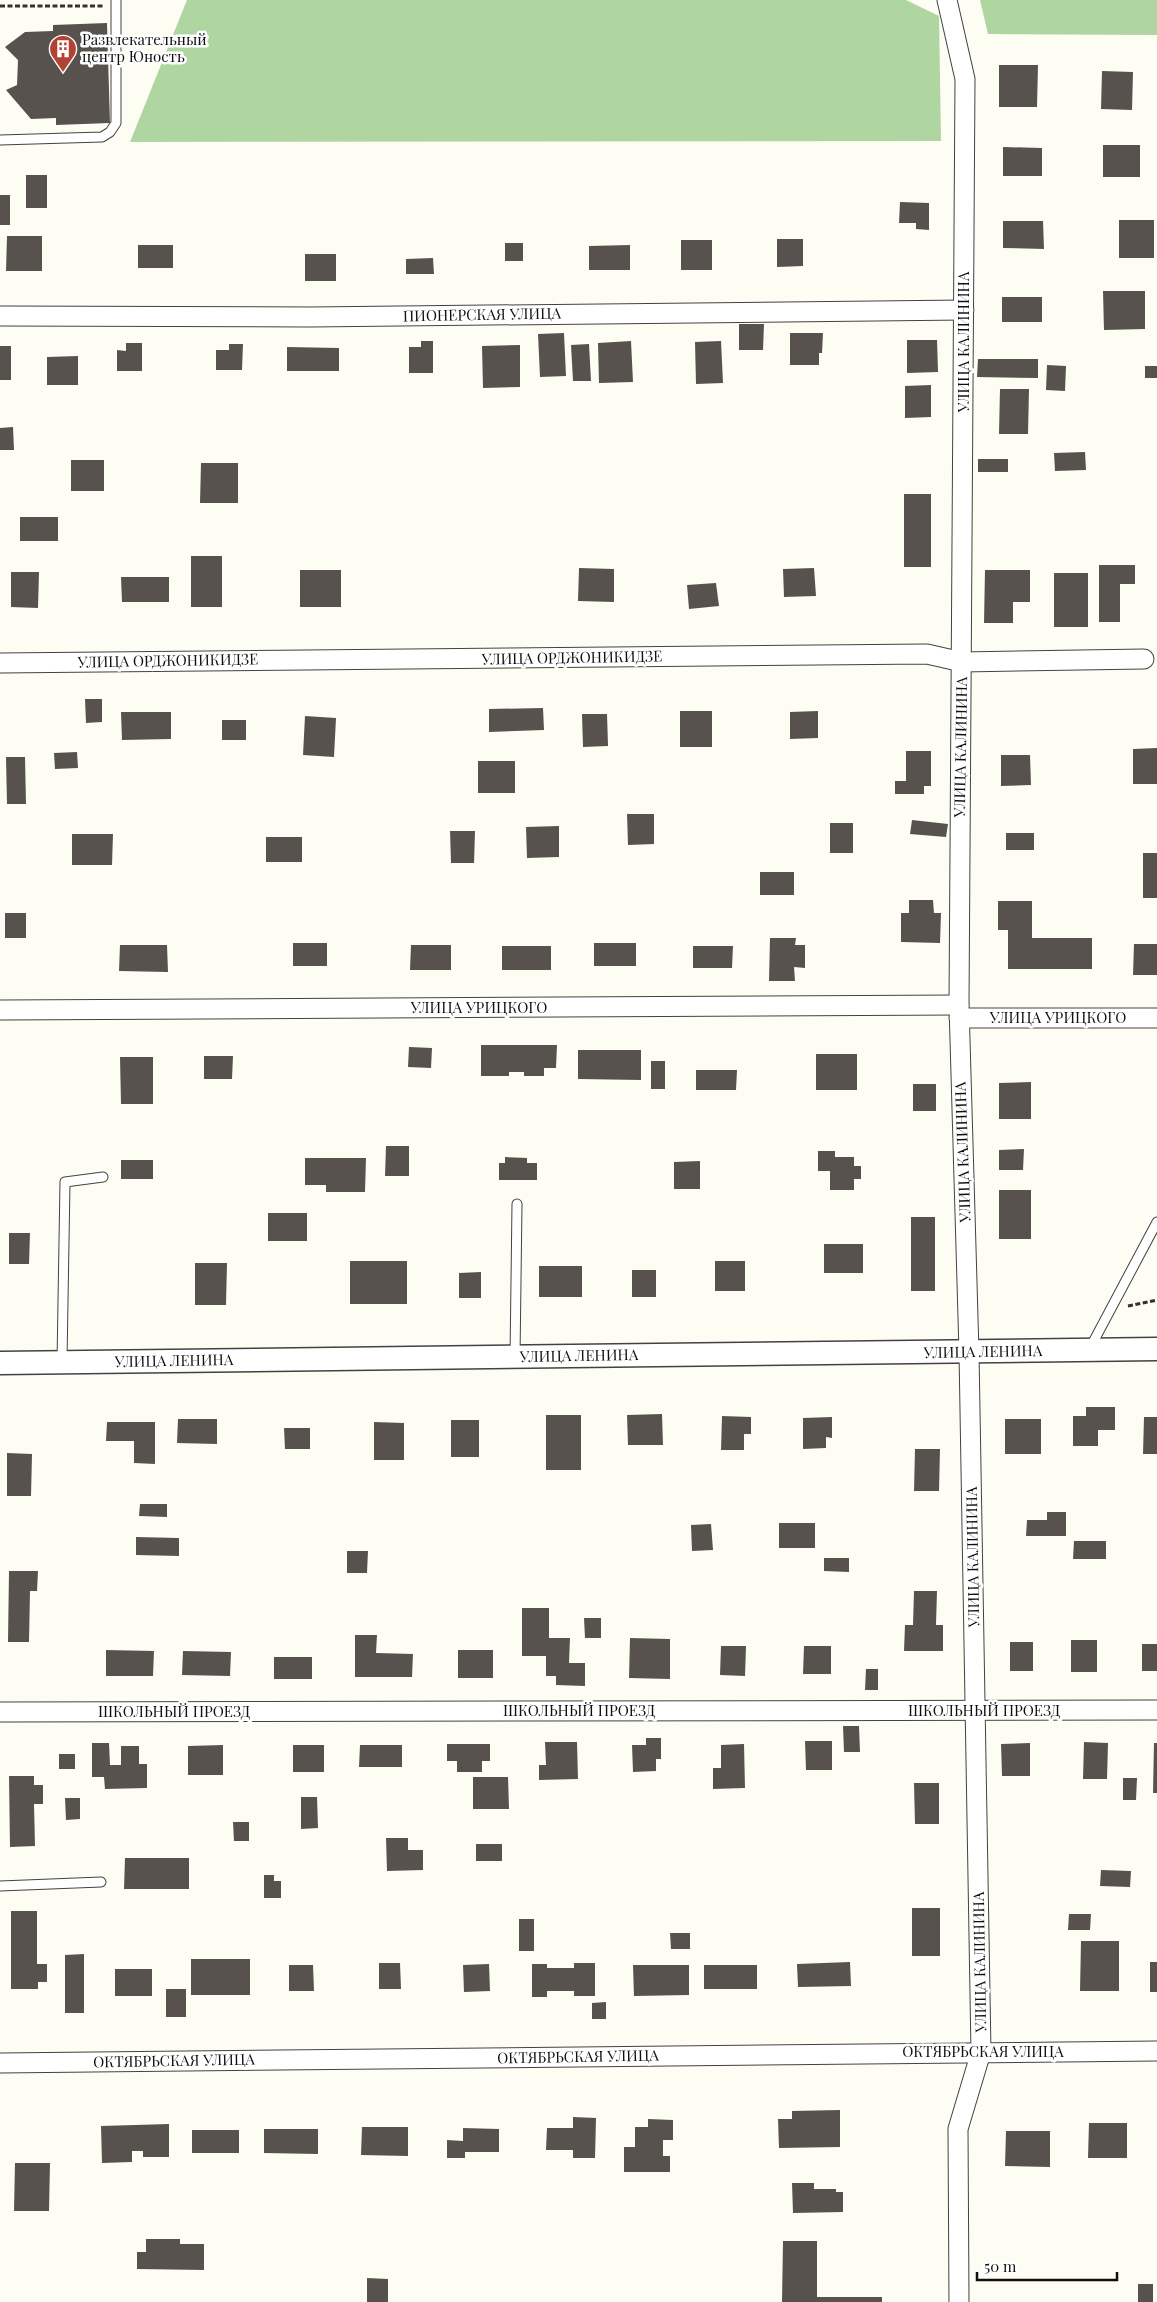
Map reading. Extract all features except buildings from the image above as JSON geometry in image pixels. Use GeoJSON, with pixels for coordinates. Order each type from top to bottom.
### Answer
{"type":"FeatureCollection","features":[{"type":"Feature","properties":{"kind":"street","name":"УЛИЦА КАЛИНИНА"},"geometry":{"type":"LineString","coordinates":[[947,0],[965,79],[959,1012],[969,1352],[981,2052],[958,2129],[959,2302]]}},
{"type":"Feature","properties":{"kind":"street","name":"ПИОНЕРСКАЯ УЛИЦА"},"geometry":{"type":"LineString","coordinates":[[0,316],[330,316],[964,310]]}},
{"type":"Feature","properties":{"kind":"street","name":"УЛИЦА ОРДЖОНИКИДЗЕ"},"geometry":{"type":"LineString","coordinates":[[0,663],[917,654],[927,654],[962,662],[1144,659]]}},
{"type":"Feature","properties":{"kind":"street","name":"УЛИЦА УРИЦКОГО"},"geometry":{"type":"LineString","coordinates":[[0,1010],[959,1012],[1157,1018]]}},
{"type":"Feature","properties":{"kind":"street","name":"УЛИЦА ЛЕНИНА"},"geometry":{"type":"LineString","coordinates":[[0,1363],[1157,1350]]}},
{"type":"Feature","properties":{"kind":"street","name":"ШКОЛЬНЫЙ ПРОЕЗД"},"geometry":{"type":"LineString","coordinates":[[0,1712],[1157,1710]]}},
{"type":"Feature","properties":{"kind":"street","name":"ОКТЯБРЬСКАЯ УЛИЦА"},"geometry":{"type":"LineString","coordinates":[[0,2063],[981,2052],[1157,2052]]}},
{"type":"Feature","properties":{"kind":"lane"},"geometry":{"type":"LineString","coordinates":[[0,140],[102,137],[110,132],[116,123],[116,3]]}},
{"type":"Feature","properties":{"kind":"lane"},"geometry":{"type":"LineString","coordinates":[[62,1362],[65,1182],[103,1177]]}},
{"type":"Feature","properties":{"kind":"lane"},"geometry":{"type":"LineString","coordinates":[[515,1357],[517,1204]]}},
{"type":"Feature","properties":{"kind":"lane"},"geometry":{"type":"LineString","coordinates":[[1088,1350],[1157,1222]]}},
{"type":"Feature","properties":{"kind":"lane"},"geometry":{"type":"LineString","coordinates":[[0,1886],[101,1882]]}},
{"type":"Feature","properties":{"kind":"path"},"geometry":{"type":"LineString","coordinates":[[0,6],[116,3]]}},
{"type":"Feature","properties":{"kind":"path"},"geometry":{"type":"LineString","coordinates":[[1110,1309],[1157,1300]]}},
{"type":"Feature","properties":{"kind":"green space"},"geometry":{"type":"Polygon","coordinates":[[[187,0],[906,0],[939,16],[941,141],[130,142],[187,0]]]}},
{"type":"Feature","properties":{"kind":"green space"},"geometry":{"type":"Polygon","coordinates":[[[980,0],[1157,0],[1157,35],[988,34],[980,0]]]}},
{"type":"Feature","properties":{"kind":"place","name":"Развлекательный центр Юность"},"geometry":{"type":"Point","coordinates":[63,73]}}]}
